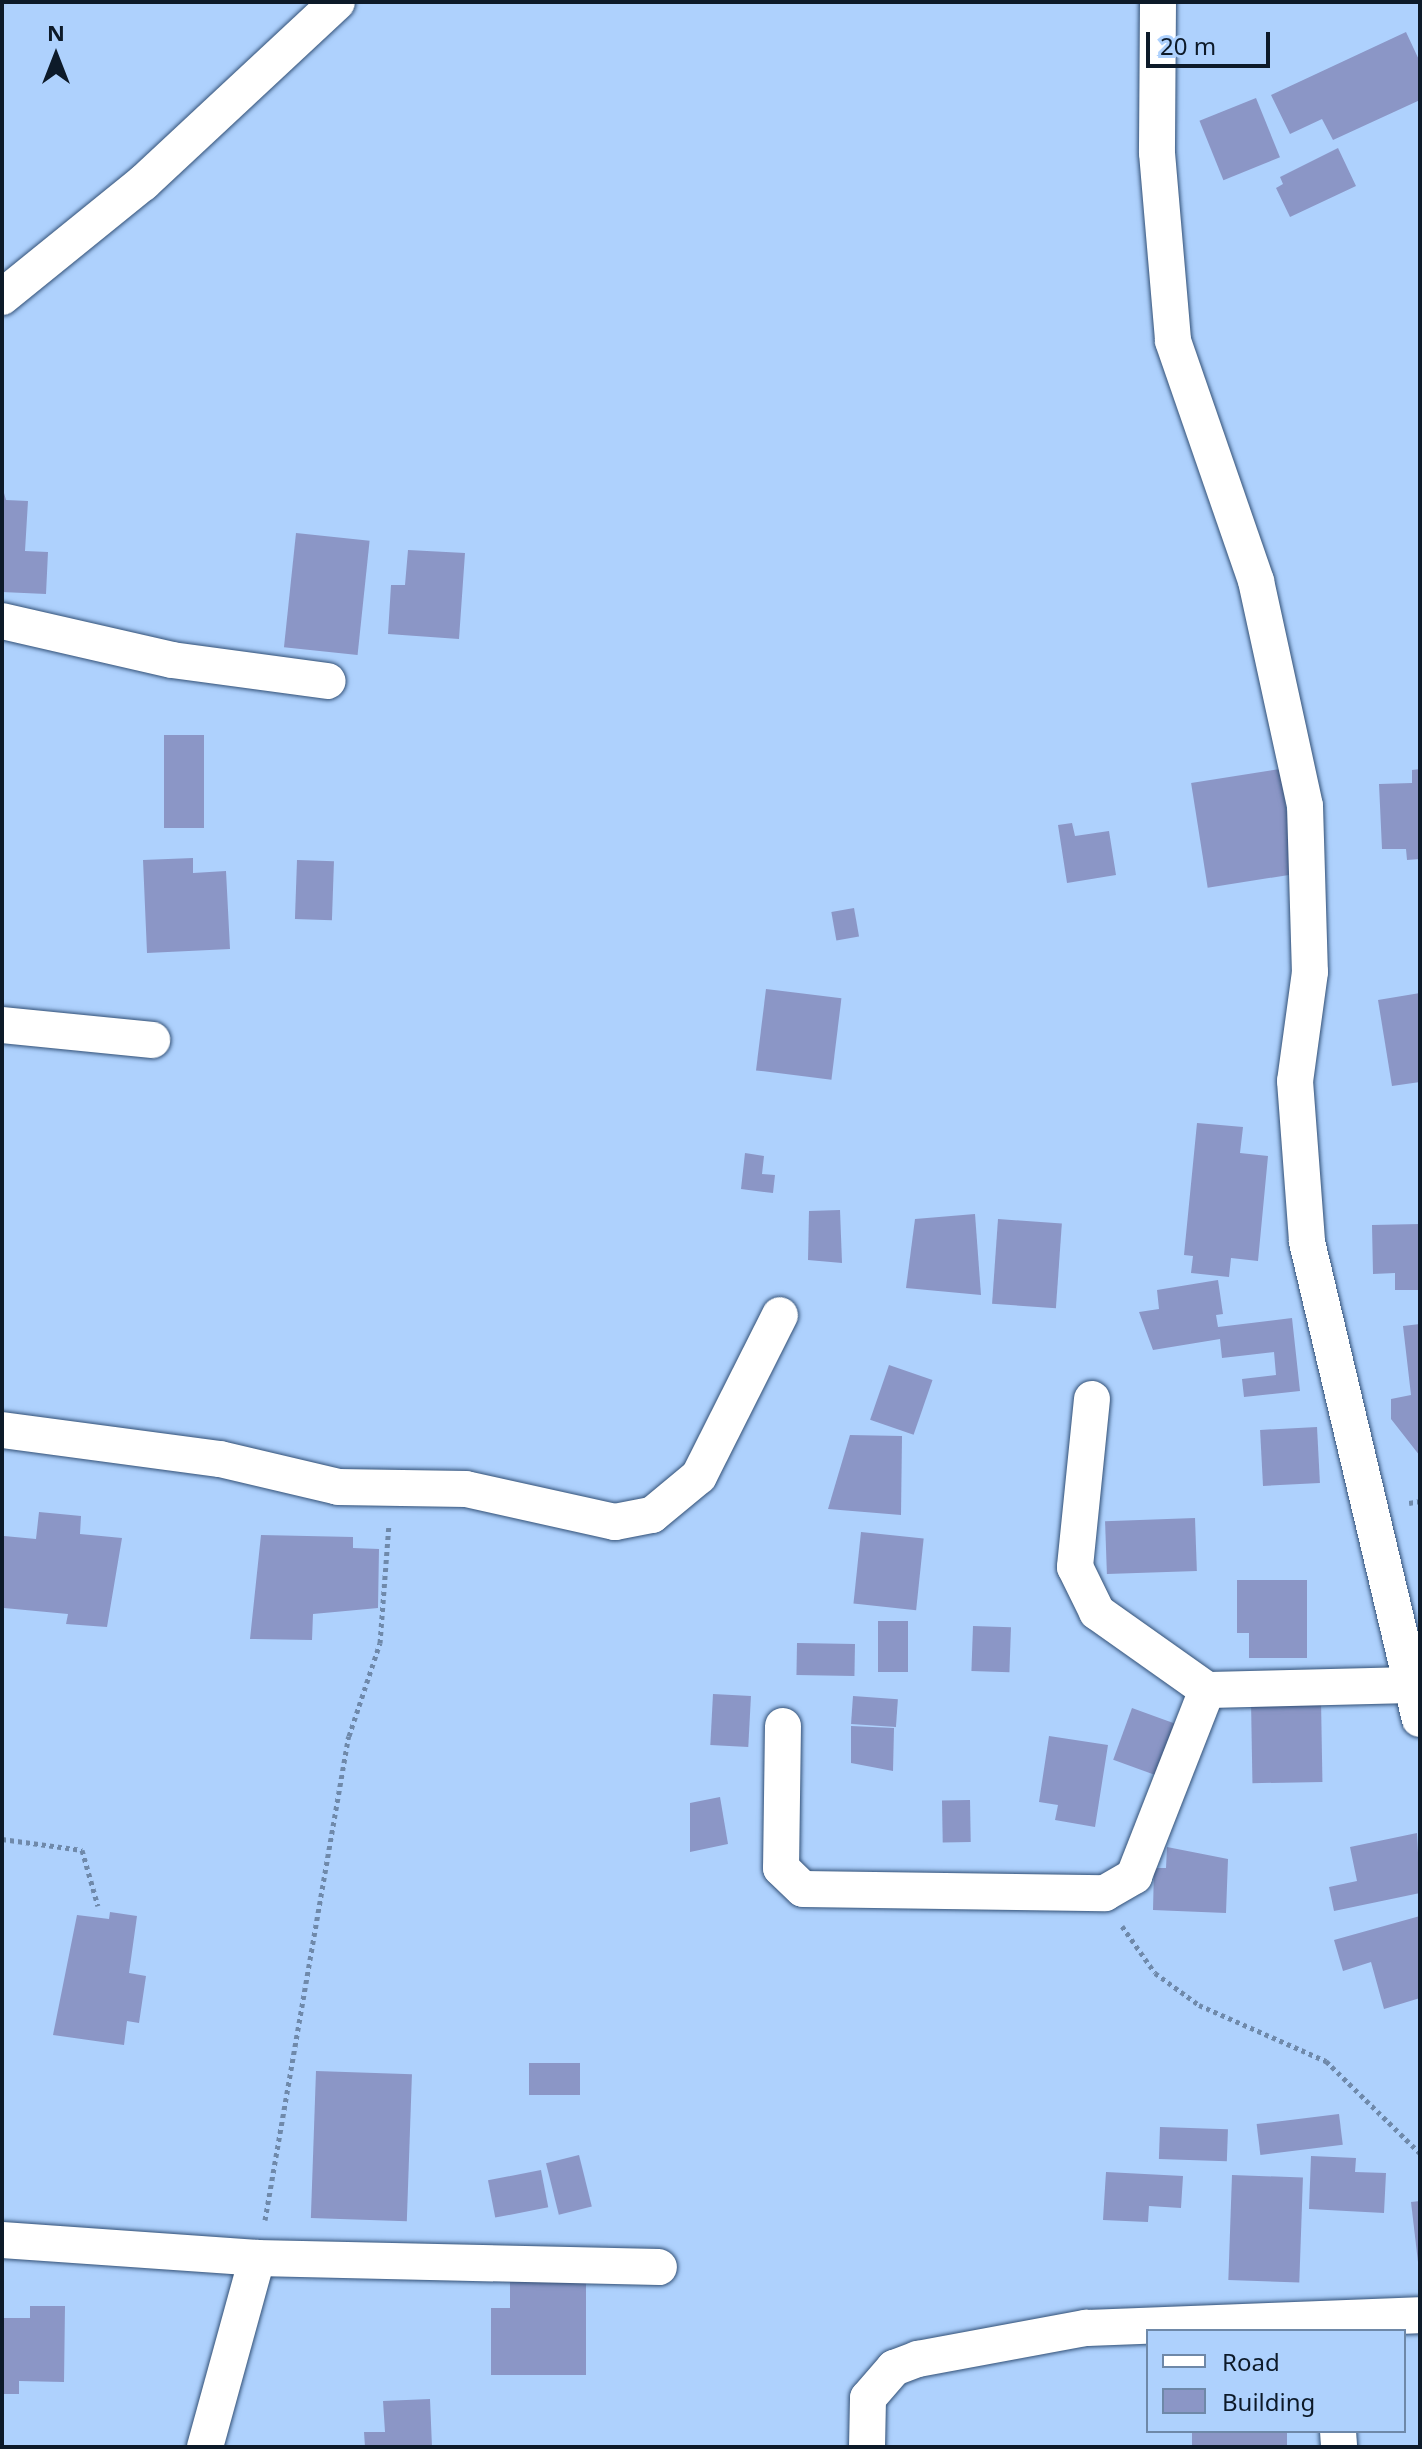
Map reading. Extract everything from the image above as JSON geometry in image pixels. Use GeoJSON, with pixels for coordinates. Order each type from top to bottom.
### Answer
{"type":"FeatureCollection","features":[{"type":"Feature","properties":{"kind":"street"},"geometry":{"type":"LineString","coordinates":[[2,297],[143,183],[337,2]]}},
{"type":"Feature","properties":{"kind":"street"},"geometry":{"type":"LineString","coordinates":[[1092,1399],[1075,1567],[1080,1590],[1130,1638],[1207,1690],[1417,1702],[1386,1595],[1307,1242],[1295,1081],[1310,972],[1305,806],[1256,581],[1173,341],[1157,153],[1158,2]]}},
{"type":"Feature","properties":{"kind":"street"},"geometry":{"type":"LineString","coordinates":[[2,621],[172,660],[328,681]]}},
{"type":"Feature","properties":{"kind":"street"},"geometry":{"type":"LineString","coordinates":[[2,1025],[152,1040]]}},
{"type":"Feature","properties":{"kind":"street"},"geometry":{"type":"LineString","coordinates":[[2,1430],[220,1459],[338,1487],[392,1487],[540,1501],[615,1522],[652,1515],[699,1476],[780,1315]]}},
{"type":"Feature","properties":{"kind":"street"},"geometry":{"type":"LineString","coordinates":[[783,1726],[781,1868],[803,1889],[1105,1893],[1134,1876],[1207,1690]]}},
{"type":"Feature","properties":{"kind":"street"},"geometry":{"type":"LineString","coordinates":[[2,2240],[257,2258],[659,2267]]}},
{"type":"Feature","properties":{"kind":"street"},"geometry":{"type":"LineString","coordinates":[[205,2447],[257,2258]]}},
{"type":"Feature","properties":{"kind":"street"},"geometry":{"type":"LineString","coordinates":[[867,2447],[868,2398],[894,2368],[918,2359],[1086,2328],[1328,2323],[1420,2315]]}},
{"type":"Feature","properties":{"kind":"path"},"geometry":{"type":"LineString","coordinates":[[257,2258],[349,1736],[380,1643],[392,1487]]}},
{"type":"Feature","properties":{"kind":"path"},"geometry":{"type":"LineString","coordinates":[[2,1839],[82,1850],[98,1906]]}},
{"type":"Feature","properties":{"kind":"path"},"geometry":{"type":"LineString","coordinates":[[1105,1893],[1155,1973],[1199,2005],[1326,2061],[1420,2153]]}},
{"type":"Feature","properties":{"kind":"building"},"geometry":{"type":"Polygon","coordinates":[[[1406,32],[1420,62],[1420,100],[1333,140],[1322,119],[1290,134],[1271,95],[1406,32]]]}},
{"type":"Feature","properties":{"kind":"building"},"geometry":{"type":"Polygon","coordinates":[[[1256,98],[1280,157],[1223,180],[1199,121],[1256,98]]]}},
{"type":"Feature","properties":{"kind":"building"},"geometry":{"type":"Polygon","coordinates":[[[1338,148],[1356,186],[1290,217],[1276,188],[1283,184],[1280,177],[1338,148]]]}},
{"type":"Feature","properties":{"kind":"building"},"geometry":{"type":"Polygon","coordinates":[[[2,486],[6,500],[28,501],[25,551],[48,552],[46,594],[2,592],[2,486]]]}},
{"type":"Feature","properties":{"kind":"building"},"geometry":{"type":"Polygon","coordinates":[[[296,533],[370,541],[358,655],[284,647],[296,533]]]}},
{"type":"Feature","properties":{"kind":"building"},"geometry":{"type":"Polygon","coordinates":[[[408,550],[465,553],[459,639],[388,634],[391,585],[405,585],[408,550]]]}},
{"type":"Feature","properties":{"kind":"building"},"geometry":{"type":"Polygon","coordinates":[[[164,735],[204,735],[204,828],[164,828],[164,735]]]}},
{"type":"Feature","properties":{"kind":"building"},"geometry":{"type":"Polygon","coordinates":[[[1280,769],[1297,874],[1208,888],[1191,783],[1280,769]]]}},
{"type":"Feature","properties":{"kind":"building"},"geometry":{"type":"Polygon","coordinates":[[[1420,769],[1420,859],[1407,860],[1406,849],[1382,849],[1379,784],[1412,783],[1412,770],[1420,769]]]}},
{"type":"Feature","properties":{"kind":"building"},"geometry":{"type":"Polygon","coordinates":[[[1072,823],[1075,836],[1109,831],[1116,875],[1067,883],[1058,825],[1072,823]]]}},
{"type":"Feature","properties":{"kind":"building"},"geometry":{"type":"Polygon","coordinates":[[[193,858],[193,873],[226,871],[230,949],[147,953],[143,860],[193,858]]]}},
{"type":"Feature","properties":{"kind":"building"},"geometry":{"type":"Polygon","coordinates":[[[297,860],[334,861],[332,920],[295,919],[297,860]]]}},
{"type":"Feature","properties":{"kind":"building"},"geometry":{"type":"Polygon","coordinates":[[[854,908],[859,937],[836,941],[831,912],[854,908]]]}},
{"type":"Feature","properties":{"kind":"building"},"geometry":{"type":"Polygon","coordinates":[[[766,989],[841,998],[831,1080],[756,1070],[766,989]]]}},
{"type":"Feature","properties":{"kind":"building"},"geometry":{"type":"Polygon","coordinates":[[[1420,993],[1420,1082],[1392,1086],[1378,1000],[1420,993]]]}},
{"type":"Feature","properties":{"kind":"building"},"geometry":{"type":"Polygon","coordinates":[[[1197,1123],[1243,1127],[1240,1153],[1268,1156],[1258,1261],[1231,1258],[1229,1277],[1191,1273],[1193,1256],[1184,1255],[1197,1123]]]}},
{"type":"Feature","properties":{"kind":"building"},"geometry":{"type":"Polygon","coordinates":[[[745,1153],[764,1156],[762,1174],[775,1175],[773,1193],[741,1189],[745,1153]]]}},
{"type":"Feature","properties":{"kind":"building"},"geometry":{"type":"Polygon","coordinates":[[[840,1210],[842,1263],[808,1260],[809,1211],[840,1210]]]}},
{"type":"Feature","properties":{"kind":"building"},"geometry":{"type":"Polygon","coordinates":[[[975,1214],[981,1295],[906,1288],[915,1219],[975,1214]]]}},
{"type":"Feature","properties":{"kind":"building"},"geometry":{"type":"Polygon","coordinates":[[[998,1219],[1062,1223],[1056,1308],[992,1304],[998,1219]]]}},
{"type":"Feature","properties":{"kind":"building"},"geometry":{"type":"Polygon","coordinates":[[[1420,1224],[1420,1290],[1395,1290],[1395,1273],[1373,1274],[1372,1225],[1420,1224]]]}},
{"type":"Feature","properties":{"kind":"building"},"geometry":{"type":"Polygon","coordinates":[[[1218,1280],[1223,1314],[1216,1315],[1218,1327],[1292,1318],[1300,1391],[1244,1397],[1242,1379],[1276,1375],[1274,1352],[1222,1358],[1220,1339],[1153,1350],[1139,1312],[1159,1309],[1157,1290],[1218,1280]]]}},
{"type":"Feature","properties":{"kind":"building"},"geometry":{"type":"Polygon","coordinates":[[[1420,1324],[1420,1456],[1391,1419],[1391,1399],[1411,1395],[1403,1326],[1420,1324]]]}},
{"type":"Feature","properties":{"kind":"building"},"geometry":{"type":"Polygon","coordinates":[[[889,1365],[932,1380],[914,1435],[870,1420],[889,1365]]]}},
{"type":"Feature","properties":{"kind":"building"},"geometry":{"type":"Polygon","coordinates":[[[1317,1427],[1320,1483],[1263,1486],[1260,1430],[1317,1427]]]}},
{"type":"Feature","properties":{"kind":"building"},"geometry":{"type":"Polygon","coordinates":[[[850,1435],[902,1436],[901,1515],[828,1509],[850,1435]]]}},
{"type":"Feature","properties":{"kind":"building"},"geometry":{"type":"Polygon","coordinates":[[[39,1512],[81,1516],[80,1534],[122,1538],[107,1627],[66,1624],[68,1614],[4,1608],[4,1536],[36,1539],[39,1512]]]}},
{"type":"Feature","properties":{"kind":"building"},"geometry":{"type":"Polygon","coordinates":[[[1195,1518],[1197,1571],[1107,1574],[1105,1521],[1195,1518]]]}},
{"type":"Feature","properties":{"kind":"building"},"geometry":{"type":"Polygon","coordinates":[[[861,1532],[924,1539],[916,1610],[853,1604],[861,1532]]]}},
{"type":"Feature","properties":{"kind":"building"},"geometry":{"type":"Polygon","coordinates":[[[261,1535],[353,1537],[353,1548],[379,1549],[378,1608],[313,1614],[312,1640],[250,1639],[261,1535]]]}},
{"type":"Feature","properties":{"kind":"building"},"geometry":{"type":"Polygon","coordinates":[[[1237,1580],[1307,1580],[1307,1658],[1249,1658],[1249,1633],[1237,1633],[1237,1580]]]}},
{"type":"Feature","properties":{"kind":"building"},"geometry":{"type":"Polygon","coordinates":[[[878,1621],[908,1621],[908,1672],[878,1672],[878,1621]]]}},
{"type":"Feature","properties":{"kind":"building"},"geometry":{"type":"Polygon","coordinates":[[[973,1626],[1011,1627],[1009,1672],[971,1671],[973,1626]]]}},
{"type":"Feature","properties":{"kind":"building"},"geometry":{"type":"Polygon","coordinates":[[[797,1643],[855,1644],[854,1676],[796,1675],[797,1643]]]}},
{"type":"Feature","properties":{"kind":"building"},"geometry":{"type":"Polygon","coordinates":[[[713,1694],[751,1696],[748,1747],[710,1745],[713,1694]]]}},
{"type":"Feature","properties":{"kind":"building"},"geometry":{"type":"Polygon","coordinates":[[[853,1696],[898,1699],[896,1727],[851,1724],[853,1696]]]}},
{"type":"Feature","properties":{"kind":"building"},"geometry":{"type":"Polygon","coordinates":[[[1321,1700],[1322,1782],[1252,1783],[1251,1701],[1321,1700]]]}},
{"type":"Feature","properties":{"kind":"building"},"geometry":{"type":"Polygon","coordinates":[[[1132,1708],[1181,1726],[1162,1777],[1113,1760],[1132,1708]]]}},
{"type":"Feature","properties":{"kind":"building"},"geometry":{"type":"Polygon","coordinates":[[[851,1726],[894,1728],[893,1771],[851,1763],[851,1726]]]}},
{"type":"Feature","properties":{"kind":"building"},"geometry":{"type":"Polygon","coordinates":[[[1049,1736],[1108,1745],[1095,1827],[1055,1820],[1058,1805],[1039,1802],[1049,1736]]]}},
{"type":"Feature","properties":{"kind":"building"},"geometry":{"type":"Polygon","coordinates":[[[720,1797],[728,1844],[690,1852],[690,1803],[720,1797]]]}},
{"type":"Feature","properties":{"kind":"building"},"geometry":{"type":"Polygon","coordinates":[[[942,1800],[970,1800],[971,1842],[943,1842],[942,1800]]]}},
{"type":"Feature","properties":{"kind":"building"},"geometry":{"type":"Polygon","coordinates":[[[1417,1833],[1420,1893],[1334,1911],[1329,1887],[1357,1881],[1350,1847],[1417,1833]]]}},
{"type":"Feature","properties":{"kind":"building"},"geometry":{"type":"Polygon","coordinates":[[[1167,1847],[1228,1859],[1226,1913],[1153,1910],[1154,1868],[1166,1868],[1167,1847]]]}},
{"type":"Feature","properties":{"kind":"building"},"geometry":{"type":"Polygon","coordinates":[[[110,1912],[137,1916],[129,1973],[146,1976],[139,2023],[127,2021],[124,2045],[53,2035],[77,1915],[109,1919],[110,1912]]]}},
{"type":"Feature","properties":{"kind":"building"},"geometry":{"type":"Polygon","coordinates":[[[1420,1916],[1420,1998],[1384,2009],[1371,1962],[1343,1971],[1334,1940],[1420,1916]]]}},
{"type":"Feature","properties":{"kind":"building"},"geometry":{"type":"Polygon","coordinates":[[[529,2063],[580,2063],[580,2095],[529,2095],[529,2063]]]}},
{"type":"Feature","properties":{"kind":"building"},"geometry":{"type":"Polygon","coordinates":[[[316,2071],[412,2074],[407,2221],[311,2218],[316,2071]]]}},
{"type":"Feature","properties":{"kind":"building"},"geometry":{"type":"Polygon","coordinates":[[[1339,2114],[1343,2145],[1260,2155],[1257,2124],[1339,2114]]]}},
{"type":"Feature","properties":{"kind":"building"},"geometry":{"type":"Polygon","coordinates":[[[1160,2127],[1228,2129],[1227,2161],[1159,2159],[1160,2127]]]}},
{"type":"Feature","properties":{"kind":"building"},"geometry":{"type":"Polygon","coordinates":[[[579,2155],[592,2206],[559,2215],[546,2163],[579,2155]]]}},
{"type":"Feature","properties":{"kind":"building"},"geometry":{"type":"Polygon","coordinates":[[[1311,2156],[1356,2158],[1355,2172],[1386,2173],[1384,2213],[1309,2209],[1311,2156]]]}},
{"type":"Feature","properties":{"kind":"building"},"geometry":{"type":"Polygon","coordinates":[[[541,2170],[548,2207],[495,2218],[488,2180],[541,2170]]]}},
{"type":"Feature","properties":{"kind":"building"},"geometry":{"type":"Polygon","coordinates":[[[1106,2172],[1183,2176],[1181,2208],[1149,2206],[1148,2222],[1103,2220],[1106,2172]]]}},
{"type":"Feature","properties":{"kind":"building"},"geometry":{"type":"Polygon","coordinates":[[[1232,2175],[1303,2177],[1299,2282],[1228,2280],[1232,2175]]]}},
{"type":"Feature","properties":{"kind":"building"},"geometry":{"type":"Polygon","coordinates":[[[1420,2201],[1420,2261],[1418,2262],[1411,2202],[1420,2201]]]}},
{"type":"Feature","properties":{"kind":"building"},"geometry":{"type":"Polygon","coordinates":[[[510,2282],[586,2282],[586,2375],[491,2375],[491,2308],[510,2308],[510,2282]]]}},
{"type":"Feature","properties":{"kind":"building"},"geometry":{"type":"Polygon","coordinates":[[[30,2306],[65,2306],[64,2382],[19,2381],[19,2394],[2,2394],[2,2318],[30,2318],[30,2306]]]}},
{"type":"Feature","properties":{"kind":"building"},"geometry":{"type":"Polygon","coordinates":[[[430,2399],[432,2447],[365,2447],[364,2432],[385,2432],[383,2401],[430,2399]]]}},
{"type":"Feature","properties":{"kind":"building"},"geometry":{"type":"Polygon","coordinates":[[[1192,2433],[1287,2433],[1287,2446],[1192,2446],[1192,2433]]]}}]}
